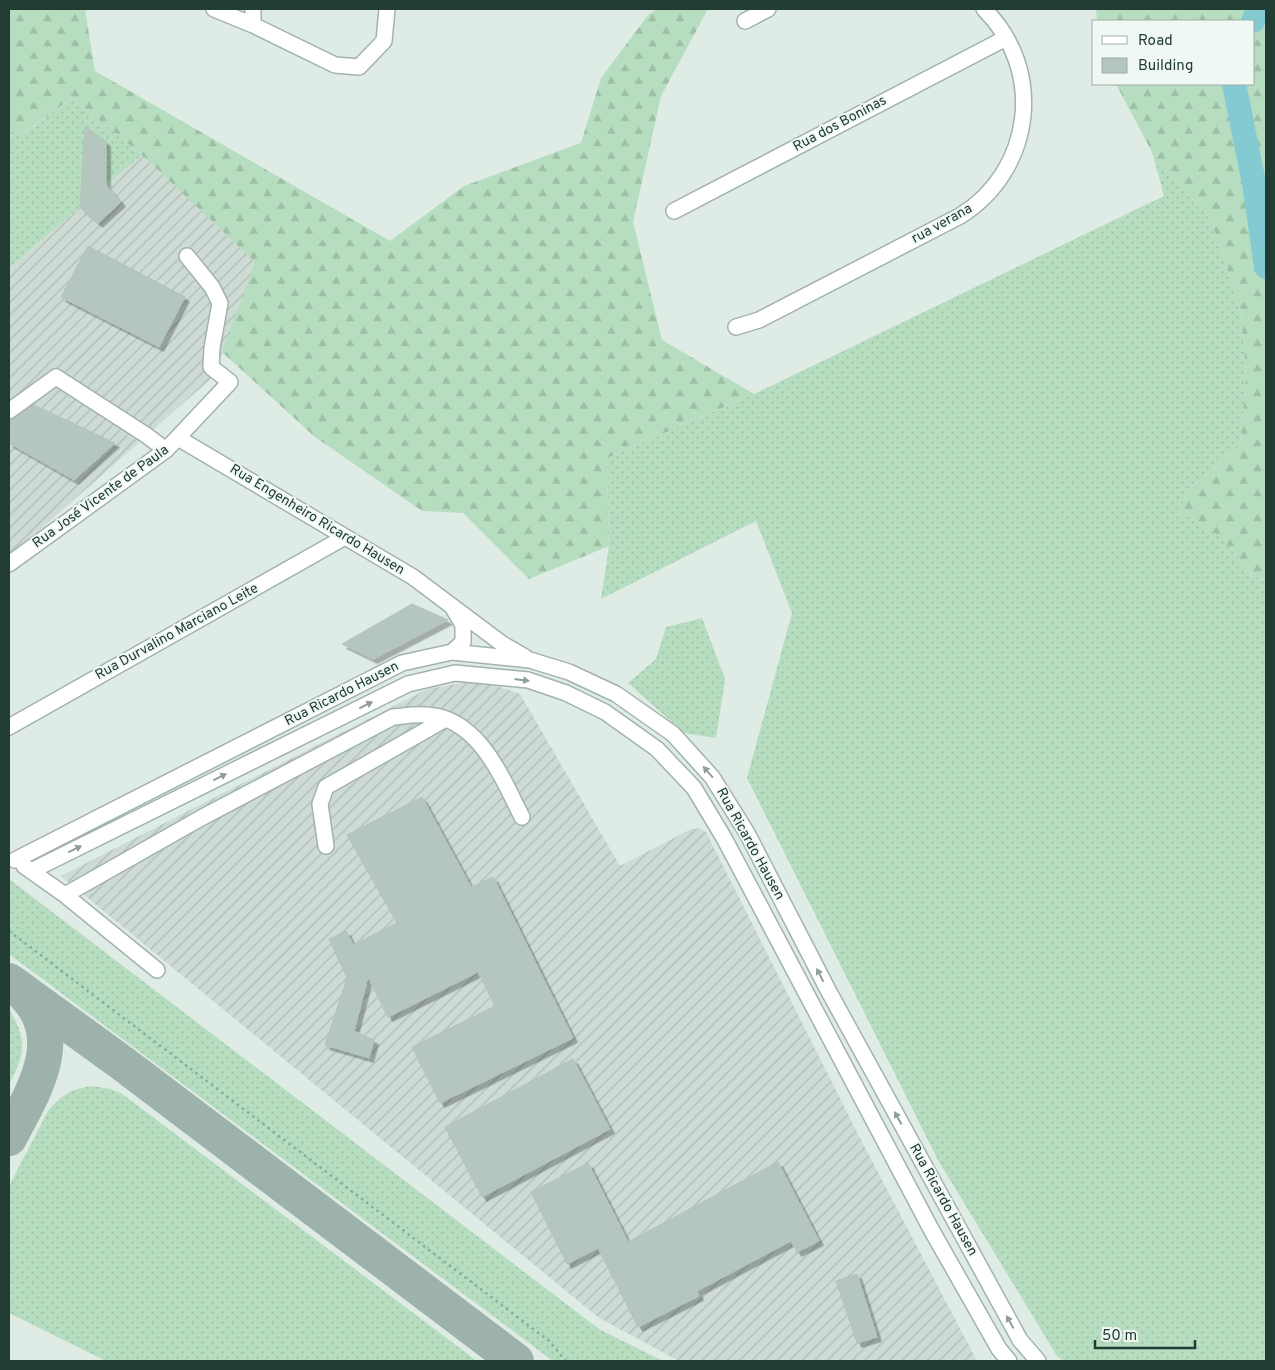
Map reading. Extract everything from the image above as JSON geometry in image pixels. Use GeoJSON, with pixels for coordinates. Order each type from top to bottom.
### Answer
{"type":"FeatureCollection","features":[{"type":"Feature","properties":{"kind":"street"},"geometry":{"type":"LineString","coordinates":[[214,9],[253,25],[336,65],[359,67],[384,41],[387,9]]}},
{"type":"Feature","properties":{"kind":"street"},"geometry":{"type":"LineString","coordinates":[[253,9],[253,25]]}},
{"type":"Feature","properties":{"kind":"street"},"geometry":{"type":"LineString","coordinates":[[745,21],[768,9]]}},
{"type":"Feature","properties":{"kind":"street","name":"rua verana"},"geometry":{"type":"LineString","coordinates":[[736,327],[759,320],[960,216],[975,206],[1002,177],[1018,143],[1024,112],[1019,65],[997,22],[984,9]]}},
{"type":"Feature","properties":{"kind":"street","name":"Rua dos Boninas"},"geometry":{"type":"LineString","coordinates":[[674,211],[1006,38]]}},
{"type":"Feature","properties":{"kind":"street","name":"Rua José Vicente de Paula"},"geometry":{"type":"LineString","coordinates":[[9,564],[166,450],[230,382],[212,367],[212,348],[220,303],[212,287],[187,256]]}},
{"type":"Feature","properties":{"kind":"street"},"geometry":{"type":"LineString","coordinates":[[9,411],[56,377],[166,450]]}},
{"type":"Feature","properties":{"kind":"street","name":"Rua Engenheiro Ricardo Hausen"},"geometry":{"type":"LineString","coordinates":[[178,438],[413,577],[501,643],[530,660]]}},
{"type":"Feature","properties":{"kind":"street","name":"Rua Durvalino Marciano Leite"},"geometry":{"type":"LineString","coordinates":[[9,727],[346,537]]}},
{"type":"Feature","properties":{"kind":"street","name":"Rua Engenheiro Ricardo Hausen"},"geometry":{"type":"LineString","coordinates":[[452,607],[463,625],[463,642],[452,652]]}},
{"type":"Feature","properties":{"kind":"street","name":"Rua Ricardo Hausen"},"geometry":{"type":"LineString","coordinates":[[12,858],[402,663],[452,652],[530,660],[569,672],[616,694],[673,734],[712,777],[747,833],[828,990],[1020,1340],[1038,1361]]}},
{"type":"Feature","properties":{"kind":"street","name":"Rua Ricardo Hausen"},"geometry":{"type":"LineString","coordinates":[[31,871],[408,684],[455,673],[528,680],[566,693],[605,712],[657,749],[694,788],[724,838],[932,1230],[999,1349],[1009,1361]]}},
{"type":"Feature","properties":{"kind":"street"},"geometry":{"type":"LineString","coordinates":[[64,895],[201,818],[393,716],[429,715],[466,729],[490,755],[522,817]]}},
{"type":"Feature","properties":{"kind":"street"},"geometry":{"type":"LineString","coordinates":[[326,846],[320,804],[326,787],[444,720]]}},
{"type":"Feature","properties":{"kind":"street"},"geometry":{"type":"LineString","coordinates":[[12,858],[64,895],[157,970]]}},
{"type":"Feature","properties":{"kind":"path"},"geometry":{"type":"LineString","coordinates":[[9,931],[549,1341],[566,1361]]}},
{"type":"Feature","properties":{"kind":"shaded area"},"geometry":{"type":"Polygon","coordinates":[[[142,155],[256,262],[213,377],[33,536],[9,553],[9,268],[142,155]]]}},
{"type":"Feature","properties":{"kind":"shaded area"},"geometry":{"type":"Polygon","coordinates":[[[467,682],[492,684],[520,694],[620,866],[689,830],[699,828],[706,832],[859,1136],[977,1361],[679,1361],[599,1318],[61,876],[427,689],[467,682]]]}},
{"type":"Feature","properties":{"kind":"green space"},"geometry":{"type":"Polygon","coordinates":[[[9,9],[85,9],[95,71],[390,241],[464,186],[581,143],[601,78],[649,14],[657,9],[708,9],[661,96],[633,222],[662,340],[754,394],[607,458],[609,546],[529,579],[463,513],[422,511],[315,437],[222,352],[255,262],[142,155],[72,98],[23,133],[9,130],[9,9]]]}},
{"type":"Feature","properties":{"kind":"green space"},"geometry":{"type":"Polygon","coordinates":[[[1096,9],[1266,9],[1266,579],[1252,576],[1220,536],[1179,512],[1189,489],[1240,446],[1246,377],[1241,311],[1211,220],[1152,152],[1117,85],[1255,85],[1255,20],[1097,20],[1096,9]]]}},
{"type":"Feature","properties":{"kind":"green space"},"geometry":{"type":"Polygon","coordinates":[[[72,98],[142,155],[106,185],[106,143],[85,127],[80,207],[9,268],[9,130],[24,133],[72,98]]]}},
{"type":"Feature","properties":{"kind":"green space"},"geometry":{"type":"Polygon","coordinates":[[[1152,152],[1211,220],[1241,311],[1246,377],[1240,446],[1189,489],[1179,512],[1221,536],[1252,576],[1266,579],[1266,1361],[1063,1361],[1057,1356],[938,1160],[747,778],[792,613],[756,521],[601,599],[609,546],[607,458],[754,394],[1164,196],[1152,152]]]}},
{"type":"Feature","properties":{"kind":"green space"},"geometry":{"type":"Polygon","coordinates":[[[702,618],[725,679],[716,738],[684,733],[628,683],[656,659],[666,627],[702,618]]]}},
{"type":"Feature","properties":{"kind":"green space"},"geometry":{"type":"Polygon","coordinates":[[[9,879],[599,1329],[663,1361],[553,1361],[9,954],[9,879]]]}},
{"type":"Feature","properties":{"kind":"green space"},"geometry":{"type":"Polygon","coordinates":[[[9,1009],[22,1038],[22,1047],[21,1056],[9,1085],[9,1009]]]}},
{"type":"Feature","properties":{"kind":"green space"},"geometry":{"type":"Polygon","coordinates":[[[93,1086],[121,1093],[477,1361],[106,1361],[9,1313],[9,1186],[48,1111],[68,1093],[79,1088],[93,1086]]]}},
{"type":"Feature","properties":{"kind":"building"},"geometry":{"type":"Polygon","coordinates":[[[85,126],[106,142],[106,185],[121,202],[98,223],[80,207],[85,126]]]}},
{"type":"Feature","properties":{"kind":"building"},"geometry":{"type":"Polygon","coordinates":[[[88,246],[185,297],[159,347],[61,297],[88,246]]]}},
{"type":"Feature","properties":{"kind":"building"},"geometry":{"type":"Polygon","coordinates":[[[34,405],[115,443],[74,480],[9,443],[9,420],[34,405]]]}},
{"type":"Feature","properties":{"kind":"building"},"geometry":{"type":"Polygon","coordinates":[[[412,604],[448,620],[373,659],[342,644],[412,604]]]}},
{"type":"Feature","properties":{"kind":"building"},"geometry":{"type":"Polygon","coordinates":[[[422,797],[471,887],[493,877],[573,1038],[440,1103],[412,1047],[495,1006],[478,972],[388,1017],[368,977],[354,1031],[374,1040],[369,1058],[325,1045],[347,978],[329,939],[346,931],[353,945],[397,923],[347,835],[422,797]]]}},
{"type":"Feature","properties":{"kind":"building"},"geometry":{"type":"Polygon","coordinates":[[[573,1059],[610,1129],[482,1197],[445,1127],[573,1059]]]}},
{"type":"Feature","properties":{"kind":"building"},"geometry":{"type":"Polygon","coordinates":[[[778,1162],[819,1241],[797,1252],[791,1241],[697,1291],[699,1296],[638,1327],[598,1248],[567,1264],[531,1192],[588,1163],[628,1242],[778,1162]]]}},
{"type":"Feature","properties":{"kind":"building"},"geometry":{"type":"Polygon","coordinates":[[[857,1274],[877,1337],[857,1343],[836,1281],[857,1274]]]}},
{"type":"Feature","properties":{"kind":"waterway"},"geometry":{"type":"LineString","coordinates":[[1253,20],[1258,9]]}},
{"type":"Feature","properties":{"kind":"waterway"},"geometry":{"type":"LineString","coordinates":[[1234,85],[1254,183],[1266,267]]}},
{"type":"Feature","properties":{"kind":"taxiway"},"geometry":{"type":"LineString","coordinates":[[9,981],[122,1063],[516,1361]]}},
{"type":"Feature","properties":{"kind":"taxiway"},"geometry":{"type":"LineString","coordinates":[[9,1138],[35,1085],[42,1067],[45,1048],[44,1030],[38,1012],[25,995]]}}]}
